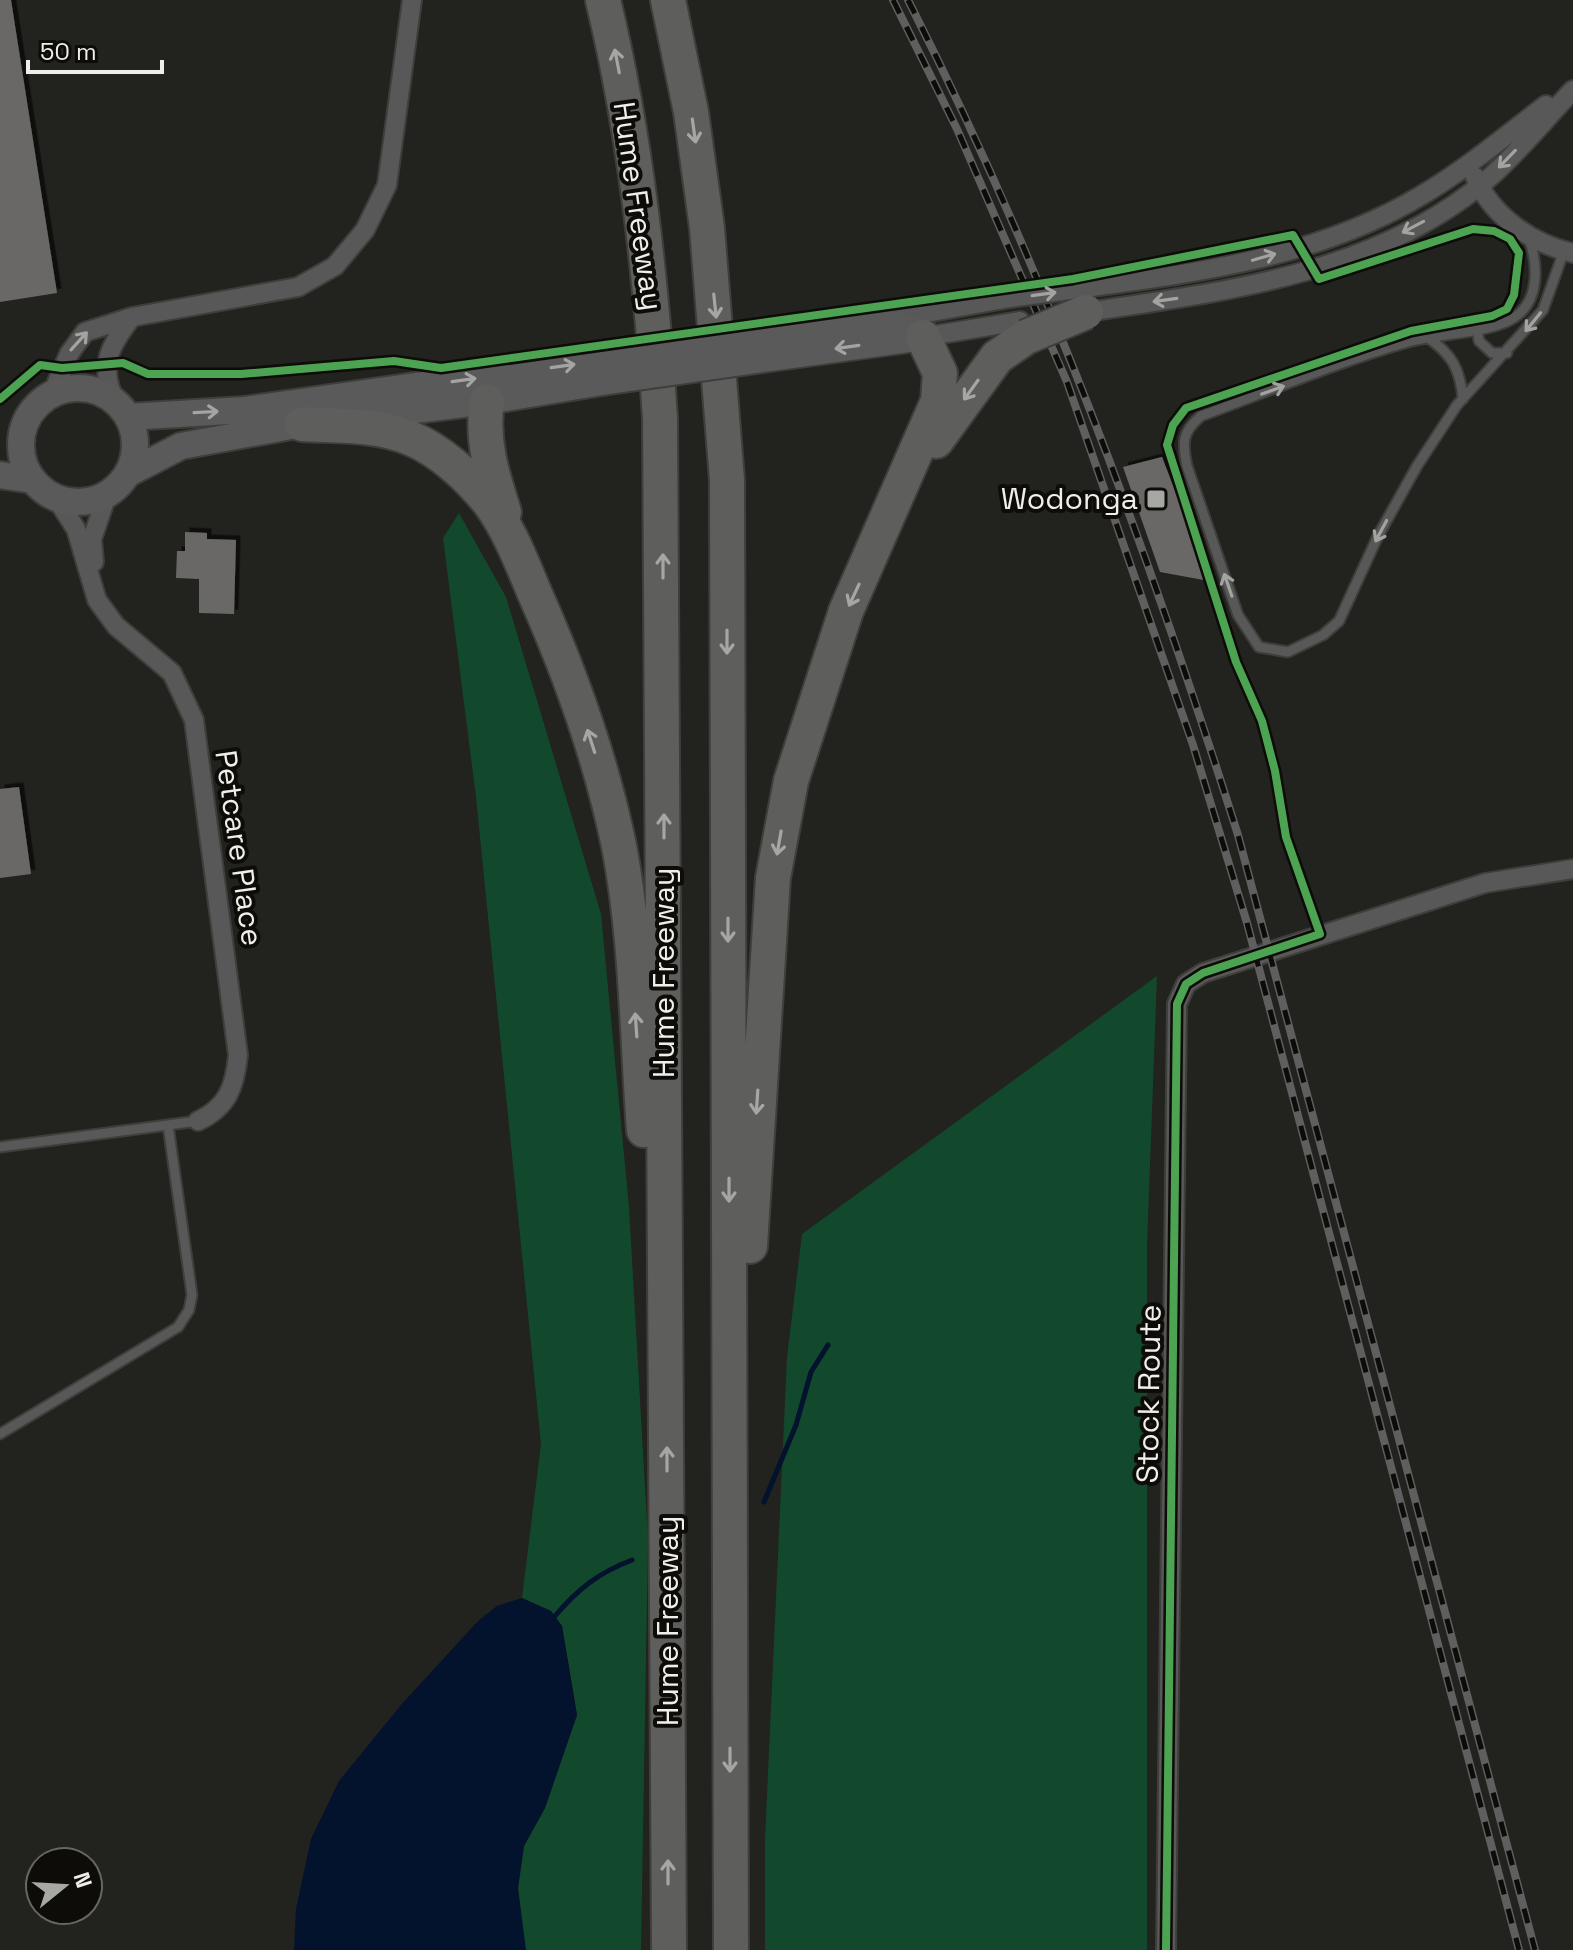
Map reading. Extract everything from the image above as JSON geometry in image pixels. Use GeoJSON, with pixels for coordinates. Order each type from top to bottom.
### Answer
{"type":"FeatureCollection","features":[{"type":"Feature","properties":{"kind":"highway","name":"Hume Freeway"},"geometry":{"type":"LineString","coordinates":[[603,0],[618,60],[641,205],[653,304],[660,418],[669,1950]]}},
{"type":"Feature","properties":{"kind":"highway","name":"Hume Freeway"},"geometry":{"type":"LineString","coordinates":[[668,0],[691,112],[707,228],[727,480],[731,1950]]}},
{"type":"Feature","properties":{"kind":"highway"},"geometry":{"type":"LineString","coordinates":[[886,524],[971,388],[997,357],[1023,329],[1082,301]]}},
{"type":"Feature","properties":{"kind":"highway"},"geometry":{"type":"LineString","coordinates":[[730,1682],[757,1111],[773,878],[791,781],[816,697],[846,611],[940,394],[939,368],[923,337]]}},
{"type":"Feature","properties":{"kind":"highway"},"geometry":{"type":"LineString","coordinates":[[487,401],[483,426],[489,462],[513,543]]}},
{"type":"Feature","properties":{"kind":"highway"},"geometry":{"type":"LineString","coordinates":[[302,424],[369,427],[409,437],[462,473],[489,503],[513,543],[568,668],[598,762],[619,848],[631,949],[648,1186],[665,1240]]}},
{"type":"Feature","properties":{"kind":"main road"},"geometry":{"type":"LineString","coordinates":[[770,348],[874,322],[900,325],[923,337]]}},
{"type":"Feature","properties":{"kind":"main road"},"geometry":{"type":"LineString","coordinates":[[0,475],[33,480],[56,498],[81,503],[107,495],[129,473],[181,446],[302,424],[487,401],[602,371],[770,348],[923,337]]}},
{"type":"Feature","properties":{"kind":"main road"},"geometry":{"type":"LineString","coordinates":[[0,426],[28,417],[52,394],[85,388],[122,409],[245,410],[524,372],[602,371]]}},
{"type":"Feature","properties":{"kind":"main road"},"geometry":{"type":"LineString","coordinates":[[487,401],[500,385],[524,372]]}},
{"type":"Feature","properties":{"kind":"main road"},"geometry":{"type":"LineString","coordinates":[[122,409],[135,435],[135,454],[129,473]]}},
{"type":"Feature","properties":{"kind":"main road"},"geometry":{"type":"LineString","coordinates":[[28,417],[21,449],[33,480]]}},
{"type":"Feature","properties":{"kind":"street"},"geometry":{"type":"LineString","coordinates":[[52,394],[76,340],[108,323],[298,287],[335,266],[365,230],[387,185],[412,0]]}},
{"type":"Feature","properties":{"kind":"street"},"geometry":{"type":"LineString","coordinates":[[1082,301],[1274,255],[1361,226],[1421,196],[1573,87]]}},
{"type":"Feature","properties":{"kind":"street"},"geometry":{"type":"LineString","coordinates":[[874,322],[1010,298],[1082,301],[1215,293],[1315,268],[1387,241],[1440,212],[1478,185],[1573,87]]}},
{"type":"Feature","properties":{"kind":"street"},"geometry":{"type":"LineString","coordinates":[[1469,164],[1478,185],[1529,239],[1568,252]]}},
{"type":"Feature","properties":{"kind":"street"},"geometry":{"type":"LineString","coordinates":[[122,409],[108,387],[106,362],[117,337],[132,317]]}},
{"type":"Feature","properties":{"kind":"street"},"geometry":{"type":"LineString","coordinates":[[923,337],[1023,329]]}},
{"type":"Feature","properties":{"kind":"street"},"geometry":{"type":"LineString","coordinates":[[97,600],[92,539],[107,495]]}},
{"type":"Feature","properties":{"kind":"street","name":"Petcare Place"},"geometry":{"type":"LineString","coordinates":[[56,498],[76,529],[97,600],[116,626],[172,673],[194,720],[238,1055],[236,1081],[225,1103],[198,1121]]}},
{"type":"Feature","properties":{"kind":"street","name":"Stock Route"},"geometry":{"type":"LineString","coordinates":[[1166,1950],[1177,1004],[1186,984],[1203,973],[1485,883],[1573,869]]}},
{"type":"Feature","properties":{"kind":"lane"},"geometry":{"type":"LineString","coordinates":[[1529,239],[1537,260],[1529,302],[1514,318],[1427,337],[1201,416],[1186,428],[1182,444],[1187,466],[1238,615],[1259,647],[1288,652],[1323,635],[1339,621],[1402,494],[1463,399],[1543,310],[1568,252]]}},
{"type":"Feature","properties":{"kind":"lane"},"geometry":{"type":"LineString","coordinates":[[1477,328],[1479,341],[1492,353],[1507,353]]}},
{"type":"Feature","properties":{"kind":"lane"},"geometry":{"type":"LineString","coordinates":[[1427,337],[1446,350],[1456,364],[1463,399]]}},
{"type":"Feature","properties":{"kind":"lane"},"geometry":{"type":"LineString","coordinates":[[0,1147],[198,1121]]}},
{"type":"Feature","properties":{"kind":"lane"},"geometry":{"type":"LineString","coordinates":[[0,1434],[178,1327],[189,1310],[192,1295],[168,1125]]}},
{"type":"Feature","properties":{"kind":"green space"},"geometry":{"type":"Polygon","coordinates":[[[459,513],[506,597],[601,914],[629,1207],[648,1540],[641,1950],[526,1950],[524,1945],[518,1888],[524,1846],[545,1808],[577,1715],[562,1626],[551,1611],[522,1598],[541,1444],[476,797],[443,538],[459,513]]]}},
{"type":"Feature","properties":{"kind":"green space"},"geometry":{"type":"Polygon","coordinates":[[[1157,976],[1147,1246],[1147,1950],[765,1950],[765,1839],[787,1357],[802,1234],[1157,976]]]}},
{"type":"Feature","properties":{"kind":"water"},"geometry":{"type":"Polygon","coordinates":[[[522,1598],[551,1611],[562,1626],[577,1715],[545,1808],[524,1846],[518,1888],[526,1950],[294,1950],[296,1909],[311,1839],[339,1781],[401,1705],[479,1620],[497,1606],[522,1598]]]}},
{"type":"Feature","properties":{"kind":"building"},"geometry":{"type":"Polygon","coordinates":[[[0,0],[11,0],[57,293],[0,302],[0,0]]]}},
{"type":"Feature","properties":{"kind":"building","name":"Wodonga"},"geometry":{"type":"Polygon","coordinates":[[[1162,457],[1209,581],[1160,572],[1123,467],[1162,457]]]}},
{"type":"Feature","properties":{"kind":"building"},"geometry":{"type":"Polygon","coordinates":[[[185,532],[207,533],[207,539],[236,540],[234,614],[199,613],[199,579],[176,578],[177,551],[185,551],[185,532]]]}},
{"type":"Feature","properties":{"kind":"building"},"geometry":{"type":"Polygon","coordinates":[[[19,787],[31,874],[0,878],[0,789],[19,787]]]}},
{"type":"Feature","properties":{"kind":"waterway"},"geometry":{"type":"LineString","coordinates":[[764,1502],[796,1425],[811,1372],[828,1345]]}},
{"type":"Feature","properties":{"kind":"waterway"},"geometry":{"type":"LineString","coordinates":[[555,1616],[589,1583],[632,1560]]}},
{"type":"Feature","properties":{"kind":"railway"},"geometry":{"type":"LineString","coordinates":[[893,0],[957,129],[1067,382],[1193,745],[1247,923],[1519,1950]]}},
{"type":"Feature","properties":{"kind":"railway"},"geometry":{"type":"LineString","coordinates":[[908,0],[958,101],[1048,307],[1130,516],[1204,728],[1238,835],[1535,1950]]}},
{"type":"Feature","properties":{"kind":"cycle path"},"geometry":{"type":"LineString","coordinates":[[0,399],[40,365],[62,368],[123,363],[148,374],[241,374],[394,361],[441,368],[1073,279],[1293,235],[1319,279],[1473,229],[1494,231],[1510,239],[1519,253],[1514,295],[1507,309],[1492,316],[1411,331],[1186,408],[1173,425],[1167,445],[1236,662],[1262,721],[1275,771],[1286,837],[1320,934],[1203,973],[1186,984],[1177,1004],[1166,1950]]}},
{"type":"Feature","properties":{"kind":"place","name":"Wodonga"},"geometry":{"type":"Point","coordinates":[1156,499]}}]}
